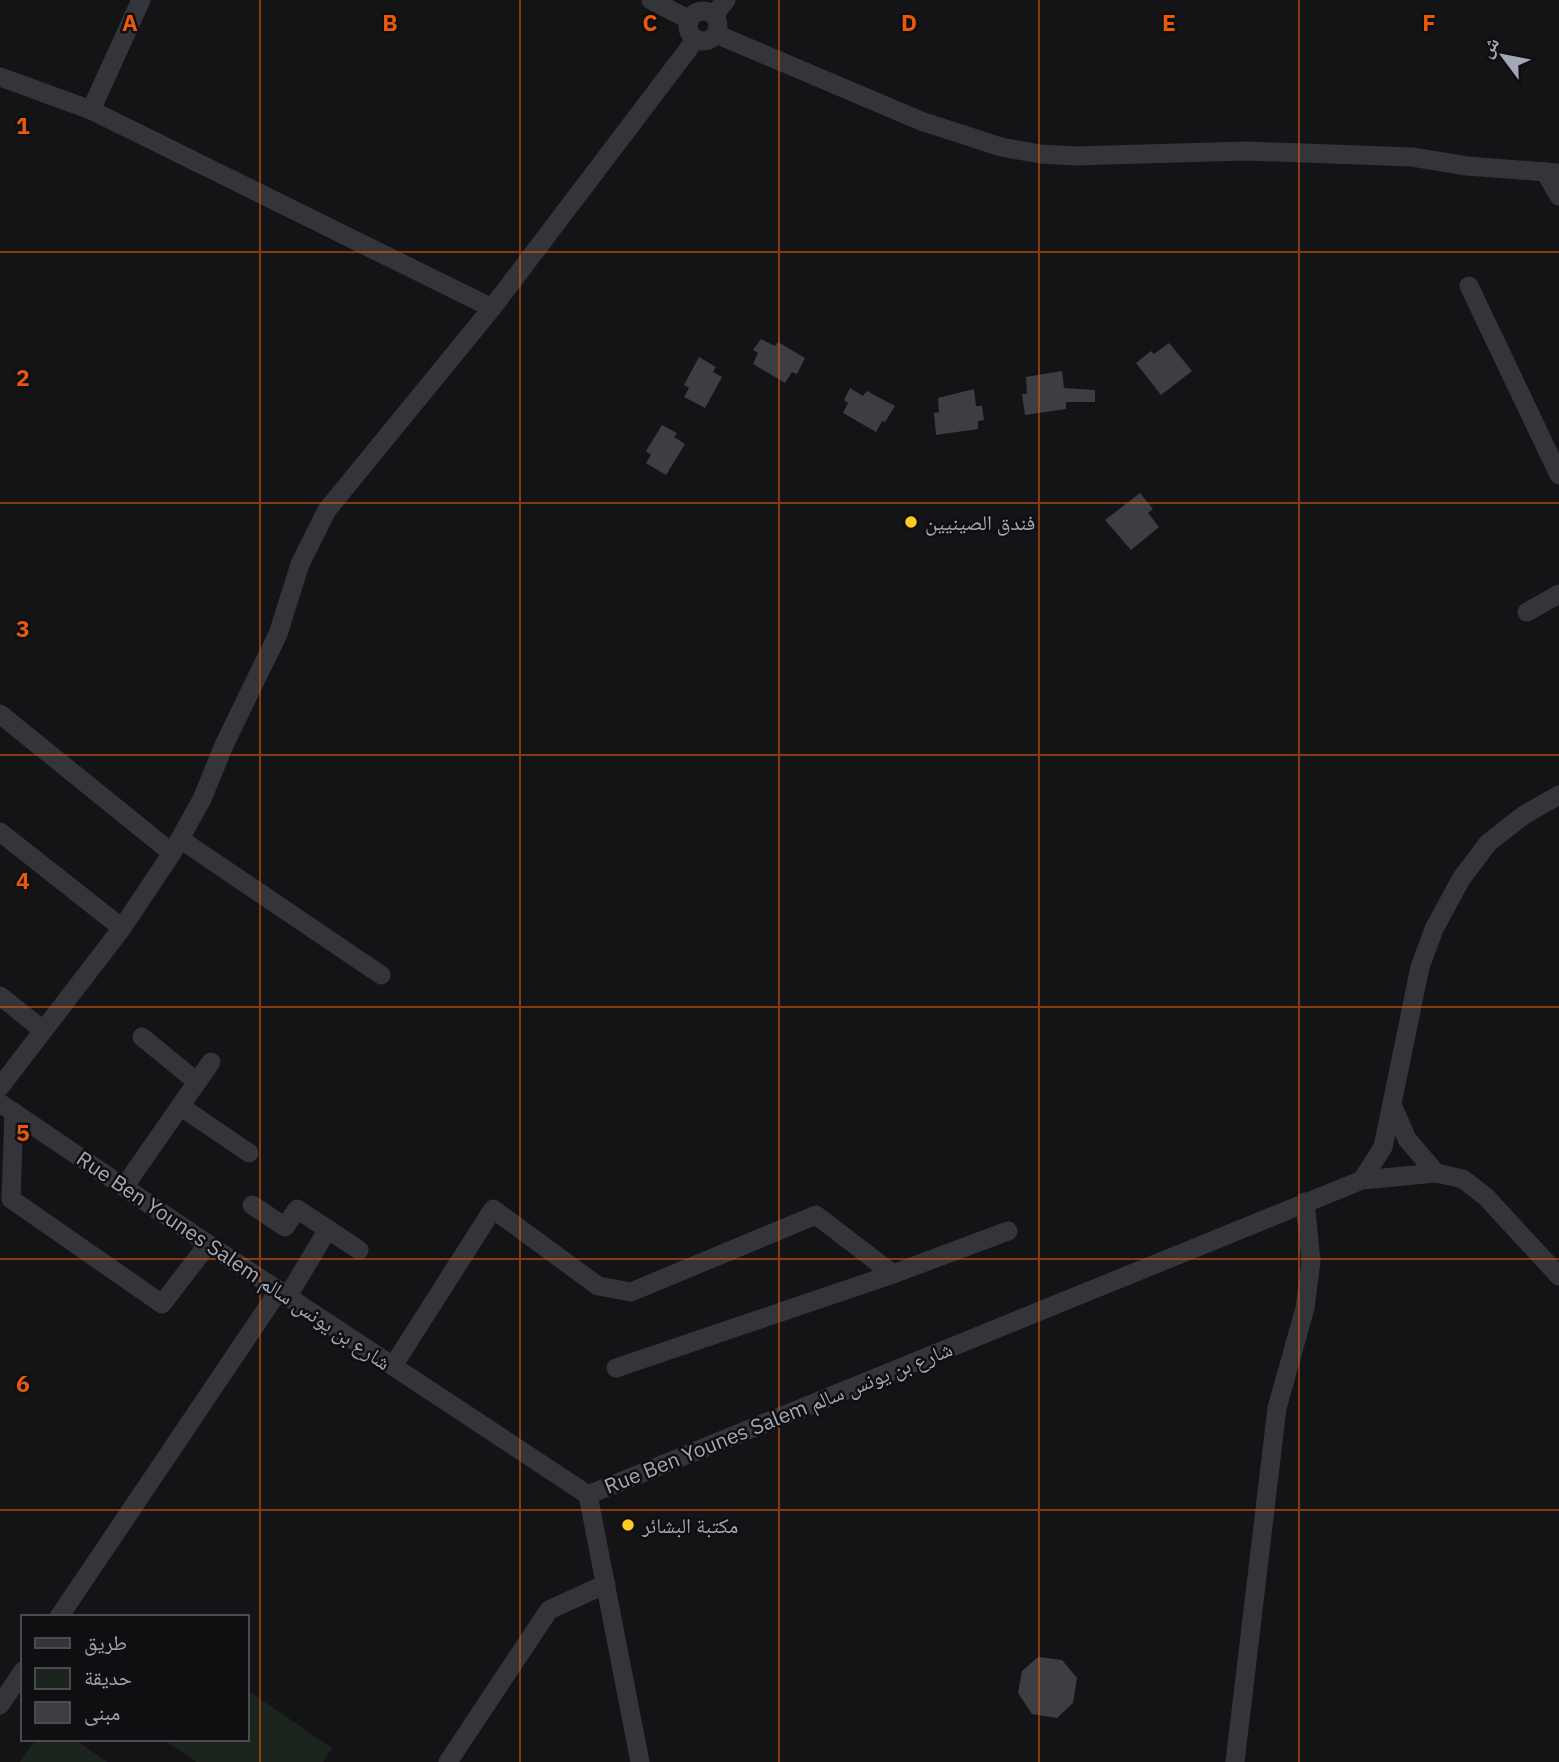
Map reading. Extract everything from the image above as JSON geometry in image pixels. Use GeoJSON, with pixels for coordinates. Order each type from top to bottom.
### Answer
{"type":"FeatureCollection","features":[{"type":"Feature","properties":{"kind":"street"},"geometry":{"type":"LineString","coordinates":[[91,110],[141,0]]}},
{"type":"Feature","properties":{"kind":"street"},"geometry":{"type":"LineString","coordinates":[[651,0],[693,29],[705,41],[719,16]]}},
{"type":"Feature","properties":{"kind":"street"},"geometry":{"type":"LineString","coordinates":[[0,1087],[122,928],[176,846],[202,799],[225,743],[278,634],[300,564],[327,510],[492,308],[693,29],[701,11],[719,16],[921,121],[1001,147],[1040,154],[1075,156],[1246,151],[1398,156],[1467,166],[1552,173],[1559,196]]}},
{"type":"Feature","properties":{"kind":"street"},"geometry":{"type":"LineString","coordinates":[[0,77],[91,110],[492,308]]}},
{"type":"Feature","properties":{"kind":"street"},"geometry":{"type":"LineString","coordinates":[[1469,286],[1559,475]]}},
{"type":"Feature","properties":{"kind":"street"},"geometry":{"type":"LineString","coordinates":[[1527,612],[1559,594]]}},
{"type":"Feature","properties":{"kind":"street"},"geometry":{"type":"LineString","coordinates":[[2,719],[176,846],[381,975]]}},
{"type":"Feature","properties":{"kind":"street"},"geometry":{"type":"LineString","coordinates":[[1362,1180],[1383,1147],[1420,967],[1434,929],[1461,879],[1488,843],[1524,815],[1559,795]]}},
{"type":"Feature","properties":{"kind":"street"},"geometry":{"type":"LineString","coordinates":[[0,832],[122,928]]}},
{"type":"Feature","properties":{"kind":"street"},"geometry":{"type":"LineString","coordinates":[[0,996],[43,1030]]}},
{"type":"Feature","properties":{"kind":"street"},"geometry":{"type":"LineString","coordinates":[[142,1037],[197,1082]]}},
{"type":"Feature","properties":{"kind":"street"},"geometry":{"type":"LineString","coordinates":[[124,1187],[211,1062]]}},
{"type":"Feature","properties":{"kind":"street"},"geometry":{"type":"LineString","coordinates":[[180,1106],[249,1153]]}},
{"type":"Feature","properties":{"kind":"street"},"geometry":{"type":"LineString","coordinates":[[1393,1107],[1407,1139],[1436,1173]]}},
{"type":"Feature","properties":{"kind":"street"},"geometry":{"type":"LineString","coordinates":[[7,1108],[10,1199],[162,1304],[208,1244]]}},
{"type":"Feature","properties":{"kind":"street","name":"Rue Ben Younes Salem شارع بن يونس سالم"},"geometry":{"type":"LineString","coordinates":[[7,1108],[588,1495],[1362,1180],[1436,1173],[1463,1179],[1486,1197],[1559,1276]]}},
{"type":"Feature","properties":{"kind":"street"},"geometry":{"type":"LineString","coordinates":[[1236,1762],[1277,1408],[1305,1308],[1311,1261],[1305,1202]]}},
{"type":"Feature","properties":{"kind":"street"},"geometry":{"type":"LineString","coordinates":[[252,1205],[285,1227],[297,1209],[359,1250]]}},
{"type":"Feature","properties":{"kind":"street"},"geometry":{"type":"LineString","coordinates":[[393,1367],[493,1209],[598,1286],[631,1292],[816,1214],[892,1274]]}},
{"type":"Feature","properties":{"kind":"street"},"geometry":{"type":"LineString","coordinates":[[60,1615],[328,1229]]}},
{"type":"Feature","properties":{"kind":"street"},"geometry":{"type":"LineString","coordinates":[[616,1368],[892,1274],[1008,1231]]}},
{"type":"Feature","properties":{"kind":"street"},"geometry":{"type":"LineString","coordinates":[[588,1495],[640,1762]]}},
{"type":"Feature","properties":{"kind":"street"},"geometry":{"type":"LineString","coordinates":[[448,1762],[549,1610],[606,1584]]}},
{"type":"Feature","properties":{"kind":"street"},"geometry":{"type":"LineString","coordinates":[[0,1705],[21,1674]]}},
{"type":"Feature","properties":{"kind":"green space"},"geometry":{"type":"Polygon","coordinates":[[[248,1691],[332,1748],[323,1762],[196,1762],[166,1741],[248,1741],[248,1691]]]}},
{"type":"Feature","properties":{"kind":"green space"},"geometry":{"type":"Polygon","coordinates":[[[35,1741],[77,1741],[107,1762],[20,1762],[35,1741]]]}},
{"type":"Feature","properties":{"kind":"building"},"geometry":{"type":"Polygon","coordinates":[[[761,339],[775,346],[778,342],[805,358],[797,374],[792,372],[785,383],[753,364],[758,353],[753,350],[761,339]]]}},
{"type":"Feature","properties":{"kind":"building"},"geometry":{"type":"Polygon","coordinates":[[[1169,343],[1192,371],[1161,395],[1136,363],[1151,351],[1154,354],[1169,343]]]}},
{"type":"Feature","properties":{"kind":"building"},"geometry":{"type":"Polygon","coordinates":[[[699,357],[716,367],[713,372],[722,377],[705,408],[684,397],[689,388],[684,385],[699,357]]]}},
{"type":"Feature","properties":{"kind":"building"},"geometry":{"type":"Polygon","coordinates":[[[1062,371],[1064,388],[1095,390],[1095,402],[1066,402],[1066,409],[1025,415],[1022,394],[1027,394],[1026,377],[1062,371]]]}},
{"type":"Feature","properties":{"kind":"building"},"geometry":{"type":"Polygon","coordinates":[[[850,388],[863,396],[867,391],[895,406],[876,432],[843,413],[848,403],[844,400],[850,388]]]}},
{"type":"Feature","properties":{"kind":"building"},"geometry":{"type":"Polygon","coordinates":[[[974,389],[976,406],[982,406],[984,420],[978,421],[978,429],[936,435],[934,413],[939,412],[938,398],[974,389]]]}},
{"type":"Feature","properties":{"kind":"building"},"geometry":{"type":"Polygon","coordinates":[[[662,425],[677,433],[674,437],[685,444],[666,475],[646,463],[651,455],[646,451],[662,425]]]}},
{"type":"Feature","properties":{"kind":"building"},"geometry":{"type":"Polygon","coordinates":[[[1140,493],[1153,509],[1148,513],[1159,527],[1131,550],[1105,520],[1140,493]]]}},
{"type":"Feature","properties":{"kind":"building"},"geometry":{"type":"Polygon","coordinates":[[[1038,1657],[1062,1660],[1077,1678],[1073,1703],[1057,1718],[1032,1714],[1018,1693],[1022,1671],[1038,1657]]]}},
{"type":"Feature","properties":{"kind":"place","name":"فندق الصينيين"},"geometry":{"type":"Point","coordinates":[911,522]}},
{"type":"Feature","properties":{"kind":"place","name":"مكتبة البشائر"},"geometry":{"type":"Point","coordinates":[628,1525]}}]}
